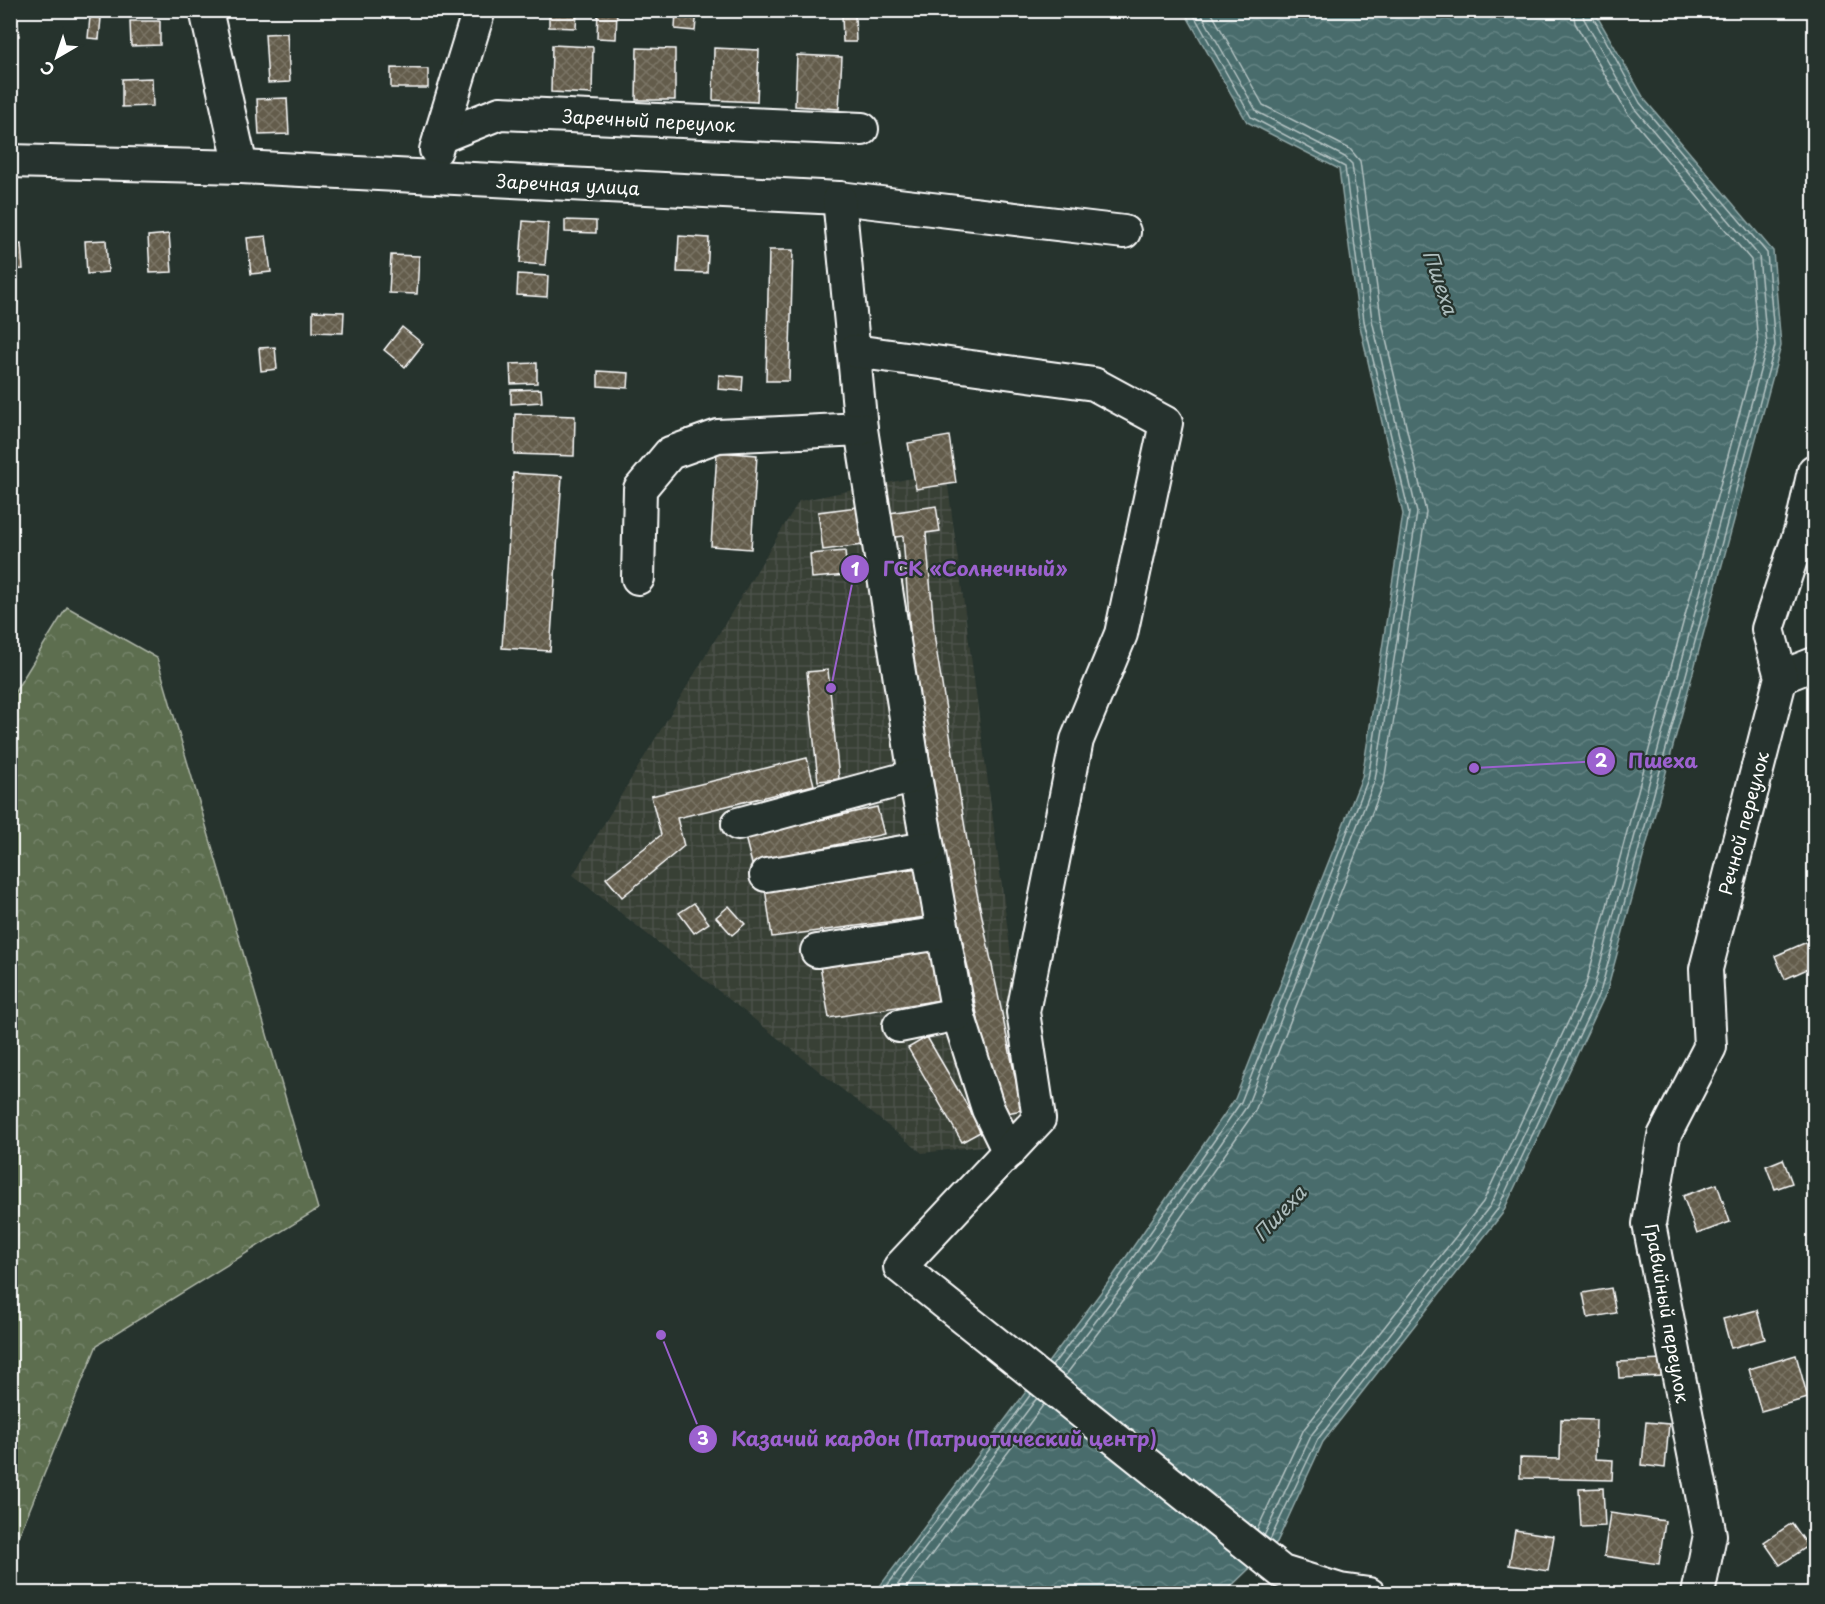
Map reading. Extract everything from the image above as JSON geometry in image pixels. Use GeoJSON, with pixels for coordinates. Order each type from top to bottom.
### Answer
{"type":"FeatureCollection","features":[{"type":"Feature","properties":{"kind":"street"},"geometry":{"type":"LineString","coordinates":[[206,10],[241,167]]}},
{"type":"Feature","properties":{"kind":"street"},"geometry":{"type":"LineString","coordinates":[[428,177],[479,10]]}},
{"type":"Feature","properties":{"kind":"street","name":"Заречный переулок"},"geometry":{"type":"LineString","coordinates":[[440,137],[500,113],[862,129]]}},
{"type":"Feature","properties":{"kind":"street","name":"Заречная улица"},"geometry":{"type":"LineString","coordinates":[[10,160],[241,167],[839,198],[1124,232]]}},
{"type":"Feature","properties":{"kind":"street"},"geometry":{"type":"LineString","coordinates":[[839,198],[861,429],[927,848],[958,1014],[988,1109],[1009,1152]]}},
{"type":"Feature","properties":{"kind":"street"},"geometry":{"type":"LineString","coordinates":[[854,351],[1095,384],[1166,423],[1121,634],[1077,740],[1023,1012],[1039,1119],[900,1267],[1282,1572],[1346,1593]]}},
{"type":"Feature","properties":{"kind":"street"},"geometry":{"type":"LineString","coordinates":[[638,578],[640,489],[670,453],[718,436],[861,429]]}},
{"type":"Feature","properties":{"kind":"street"},"geometry":{"type":"LineString","coordinates":[[1815,471],[1801,529],[1768,629],[1781,677],[1815,664]]}},
{"type":"Feature","properties":{"kind":"street","name":"Речной переулок"},"geometry":{"type":"LineString","coordinates":[[1706,969],[1781,677]]}},
{"type":"Feature","properties":{"kind":"street"},"geometry":{"type":"LineString","coordinates":[[738,825],[915,776]]}},
{"type":"Feature","properties":{"kind":"street"},"geometry":{"type":"LineString","coordinates":[[766,875],[927,848]]}},
{"type":"Feature","properties":{"kind":"street"},"geometry":{"type":"LineString","coordinates":[[817,951],[943,933]]}},
{"type":"Feature","properties":{"kind":"street","name":"Гравийный переулок"},"geometry":{"type":"LineString","coordinates":[[1698,1593],[1710,1535],[1649,1224],[1664,1136],[1710,1047],[1706,969]]}},
{"type":"Feature","properties":{"kind":"street"},"geometry":{"type":"LineString","coordinates":[[899,1026],[958,1014]]}},
{"type":"Feature","properties":{"kind":"shaded area"},"geometry":{"type":"Polygon","coordinates":[[[946,471],[1036,1140],[922,1153],[573,875],[799,501],[946,471]]]}},
{"type":"Feature","properties":{"kind":"green space"},"geometry":{"type":"Polygon","coordinates":[[[67,607],[157,658],[318,1209],[97,1345],[11,1555],[11,698],[67,607]]]}},
{"type":"Feature","properties":{"kind":"water"},"geometry":{"type":"Polygon","coordinates":[[[1184,11],[1594,11],[1645,100],[1773,251],[1781,346],[1607,991],[1502,1214],[1323,1442],[1277,1542],[1224,1593],[874,1594],[1113,1276],[1235,1099],[1362,777],[1403,514],[1359,322],[1339,169],[1247,122],[1184,11]]]}},
{"type":"Feature","properties":{"kind":"building"},"geometry":{"type":"Polygon","coordinates":[[[10,10],[16,10],[19,36],[10,37],[10,10]]]}},
{"type":"Feature","properties":{"kind":"building"},"geometry":{"type":"Polygon","coordinates":[[[598,10],[617,10],[616,39],[597,38],[598,10]]]}},
{"type":"Feature","properties":{"kind":"building"},"geometry":{"type":"Polygon","coordinates":[[[676,10],[697,10],[695,31],[675,29],[676,10]]]}},
{"type":"Feature","properties":{"kind":"building"},"geometry":{"type":"Polygon","coordinates":[[[549,11],[577,12],[576,28],[549,27],[549,11]]]}},
{"type":"Feature","properties":{"kind":"building"},"geometry":{"type":"Polygon","coordinates":[[[842,15],[855,15],[856,42],[843,42],[842,15]]]}},
{"type":"Feature","properties":{"kind":"building"},"geometry":{"type":"Polygon","coordinates":[[[90,17],[101,18],[99,39],[88,38],[90,17]]]}},
{"type":"Feature","properties":{"kind":"building"},"geometry":{"type":"Polygon","coordinates":[[[130,21],[160,21],[160,45],[131,46],[130,21]]]}},
{"type":"Feature","properties":{"kind":"building"},"geometry":{"type":"Polygon","coordinates":[[[287,33],[290,82],[268,83],[265,34],[287,33]]]}},
{"type":"Feature","properties":{"kind":"building"},"geometry":{"type":"Polygon","coordinates":[[[552,45],[593,47],[592,94],[551,92],[552,45]]]}},
{"type":"Feature","properties":{"kind":"building"},"geometry":{"type":"Polygon","coordinates":[[[637,48],[675,49],[675,100],[636,100],[637,48]]]}},
{"type":"Feature","properties":{"kind":"building"},"geometry":{"type":"Polygon","coordinates":[[[714,48],[759,50],[757,102],[713,100],[714,48]]]}},
{"type":"Feature","properties":{"kind":"building"},"geometry":{"type":"Polygon","coordinates":[[[797,55],[842,57],[839,109],[795,106],[797,55]]]}},
{"type":"Feature","properties":{"kind":"building"},"geometry":{"type":"Polygon","coordinates":[[[391,68],[428,69],[428,88],[391,88],[391,68]]]}},
{"type":"Feature","properties":{"kind":"building"},"geometry":{"type":"Polygon","coordinates":[[[152,78],[153,106],[122,107],[122,79],[152,78]]]}},
{"type":"Feature","properties":{"kind":"building"},"geometry":{"type":"Polygon","coordinates":[[[287,98],[289,134],[259,135],[257,99],[287,98]]]}},
{"type":"Feature","properties":{"kind":"building"},"geometry":{"type":"Polygon","coordinates":[[[565,220],[596,221],[596,233],[565,232],[565,220]]]}},
{"type":"Feature","properties":{"kind":"building"},"geometry":{"type":"Polygon","coordinates":[[[523,221],[548,223],[545,265],[520,263],[523,221]]]}},
{"type":"Feature","properties":{"kind":"building"},"geometry":{"type":"Polygon","coordinates":[[[169,234],[172,272],[150,273],[148,236],[169,234]]]}},
{"type":"Feature","properties":{"kind":"building"},"geometry":{"type":"Polygon","coordinates":[[[266,236],[271,272],[251,274],[247,238],[266,236]]]}},
{"type":"Feature","properties":{"kind":"building"},"geometry":{"type":"Polygon","coordinates":[[[679,236],[709,238],[707,273],[677,272],[679,236]]]}},
{"type":"Feature","properties":{"kind":"building"},"geometry":{"type":"Polygon","coordinates":[[[106,240],[108,272],[87,274],[85,241],[106,240]]]}},
{"type":"Feature","properties":{"kind":"building"},"geometry":{"type":"Polygon","coordinates":[[[21,244],[23,269],[10,270],[10,245],[21,244]]]}},
{"type":"Feature","properties":{"kind":"building"},"geometry":{"type":"Polygon","coordinates":[[[769,250],[793,250],[789,381],[766,381],[769,250]]]}},
{"type":"Feature","properties":{"kind":"building"},"geometry":{"type":"Polygon","coordinates":[[[391,255],[419,256],[417,294],[389,293],[391,255]]]}},
{"type":"Feature","properties":{"kind":"building"},"geometry":{"type":"Polygon","coordinates":[[[518,274],[548,276],[547,297],[517,295],[518,274]]]}},
{"type":"Feature","properties":{"kind":"building"},"geometry":{"type":"Polygon","coordinates":[[[313,311],[344,312],[343,333],[313,332],[313,311]]]}},
{"type":"Feature","properties":{"kind":"building"},"geometry":{"type":"Polygon","coordinates":[[[402,327],[423,344],[405,367],[384,350],[402,327]]]}},
{"type":"Feature","properties":{"kind":"building"},"geometry":{"type":"Polygon","coordinates":[[[275,347],[277,369],[261,371],[259,348],[275,347]]]}},
{"type":"Feature","properties":{"kind":"building"},"geometry":{"type":"Polygon","coordinates":[[[537,363],[537,383],[511,384],[510,364],[537,363]]]}},
{"type":"Feature","properties":{"kind":"building"},"geometry":{"type":"Polygon","coordinates":[[[598,371],[629,373],[628,388],[598,386],[598,371]]]}},
{"type":"Feature","properties":{"kind":"building"},"geometry":{"type":"Polygon","coordinates":[[[719,375],[743,377],[742,391],[718,389],[719,375]]]}},
{"type":"Feature","properties":{"kind":"building"},"geometry":{"type":"Polygon","coordinates":[[[541,389],[542,402],[511,404],[511,390],[541,389]]]}},
{"type":"Feature","properties":{"kind":"building"},"geometry":{"type":"Polygon","coordinates":[[[515,414],[575,416],[574,456],[514,454],[515,414]]]}},
{"type":"Feature","properties":{"kind":"building"},"geometry":{"type":"Polygon","coordinates":[[[949,436],[956,483],[916,489],[908,443],[949,436]]]}},
{"type":"Feature","properties":{"kind":"building"},"geometry":{"type":"Polygon","coordinates":[[[717,452],[757,455],[751,549],[711,546],[717,452]]]}},
{"type":"Feature","properties":{"kind":"building"},"geometry":{"type":"Polygon","coordinates":[[[513,473],[562,476],[550,651],[502,648],[513,473]]]}},
{"type":"Feature","properties":{"kind":"building"},"geometry":{"type":"Polygon","coordinates":[[[936,506],[940,531],[926,533],[935,641],[970,859],[1022,1110],[997,1115],[947,863],[911,645],[903,536],[887,538],[883,514],[936,506]]]}},
{"type":"Feature","properties":{"kind":"building"},"geometry":{"type":"Polygon","coordinates":[[[857,507],[862,545],[823,550],[818,512],[857,507]]]}},
{"type":"Feature","properties":{"kind":"building"},"geometry":{"type":"Polygon","coordinates":[[[845,551],[847,575],[812,578],[810,554],[845,551]]]}},
{"type":"Feature","properties":{"kind":"building"},"geometry":{"type":"Polygon","coordinates":[[[828,670],[839,779],[818,781],[807,672],[828,670]]]}},
{"type":"Feature","properties":{"kind":"building"},"geometry":{"type":"Polygon","coordinates":[[[807,758],[814,785],[677,818],[684,846],[622,897],[606,878],[661,835],[651,796],[807,758]]]}},
{"type":"Feature","properties":{"kind":"building"},"geometry":{"type":"Polygon","coordinates":[[[877,807],[884,834],[752,864],[745,837],[877,807]]]}},
{"type":"Feature","properties":{"kind":"building"},"geometry":{"type":"Polygon","coordinates":[[[919,868],[926,917],[772,937],[765,888],[919,868]]]}},
{"type":"Feature","properties":{"kind":"building"},"geometry":{"type":"Polygon","coordinates":[[[694,903],[709,923],[694,933],[679,913],[694,903]]]}},
{"type":"Feature","properties":{"kind":"building"},"geometry":{"type":"Polygon","coordinates":[[[729,906],[745,924],[732,935],[716,917],[729,906]]]}},
{"type":"Feature","properties":{"kind":"building"},"geometry":{"type":"Polygon","coordinates":[[[1809,941],[1814,953],[1814,966],[1785,979],[1775,956],[1809,941]]]}},
{"type":"Feature","properties":{"kind":"building"},"geometry":{"type":"Polygon","coordinates":[[[938,947],[946,999],[829,1018],[820,966],[938,947]]]}},
{"type":"Feature","properties":{"kind":"building"},"geometry":{"type":"Polygon","coordinates":[[[927,1037],[982,1131],[962,1142],[908,1048],[927,1037]]]}},
{"type":"Feature","properties":{"kind":"building"},"geometry":{"type":"Polygon","coordinates":[[[1783,1159],[1792,1183],[1775,1189],[1766,1166],[1783,1159]]]}},
{"type":"Feature","properties":{"kind":"building"},"geometry":{"type":"Polygon","coordinates":[[[1717,1184],[1730,1222],[1697,1234],[1683,1196],[1717,1184]]]}},
{"type":"Feature","properties":{"kind":"building"},"geometry":{"type":"Polygon","coordinates":[[[1611,1288],[1616,1313],[1588,1318],[1583,1293],[1611,1288]]]}},
{"type":"Feature","properties":{"kind":"building"},"geometry":{"type":"Polygon","coordinates":[[[1757,1310],[1765,1339],[1731,1348],[1723,1319],[1757,1310]]]}},
{"type":"Feature","properties":{"kind":"building"},"geometry":{"type":"Polygon","coordinates":[[[1796,1355],[1808,1398],[1761,1411],[1749,1369],[1796,1355]]]}},
{"type":"Feature","properties":{"kind":"building"},"geometry":{"type":"Polygon","coordinates":[[[1662,1360],[1663,1376],[1619,1378],[1618,1362],[1662,1360]]]}},
{"type":"Feature","properties":{"kind":"building"},"geometry":{"type":"Polygon","coordinates":[[[1561,1419],[1596,1420],[1595,1459],[1613,1460],[1612,1480],[1520,1478],[1520,1458],[1560,1459],[1561,1419]]]}},
{"type":"Feature","properties":{"kind":"building"},"geometry":{"type":"Polygon","coordinates":[[[1646,1422],[1669,1424],[1665,1468],[1642,1465],[1646,1422]]]}},
{"type":"Feature","properties":{"kind":"building"},"geometry":{"type":"Polygon","coordinates":[[[1603,1488],[1605,1526],[1581,1527],[1579,1489],[1603,1488]]]}},
{"type":"Feature","properties":{"kind":"building"},"geometry":{"type":"Polygon","coordinates":[[[1610,1513],[1665,1521],[1659,1564],[1604,1556],[1610,1513]]]}},
{"type":"Feature","properties":{"kind":"building"},"geometry":{"type":"Polygon","coordinates":[[[1792,1523],[1808,1546],[1780,1565],[1764,1542],[1792,1523]]]}},
{"type":"Feature","properties":{"kind":"building"},"geometry":{"type":"Polygon","coordinates":[[[1515,1530],[1554,1536],[1548,1571],[1509,1565],[1515,1530]]]}},
{"type":"Feature","properties":{"kind":"place","name":"ГСК «Солнечный»"},"geometry":{"type":"Point","coordinates":[831,688]}},
{"type":"Feature","properties":{"kind":"place","name":"Пшеха"},"geometry":{"type":"Point","coordinates":[1474,768]}},
{"type":"Feature","properties":{"kind":"place","name":"Казачий кардон (Патриотический центр)"},"geometry":{"type":"Point","coordinates":[661,1335]}}]}
